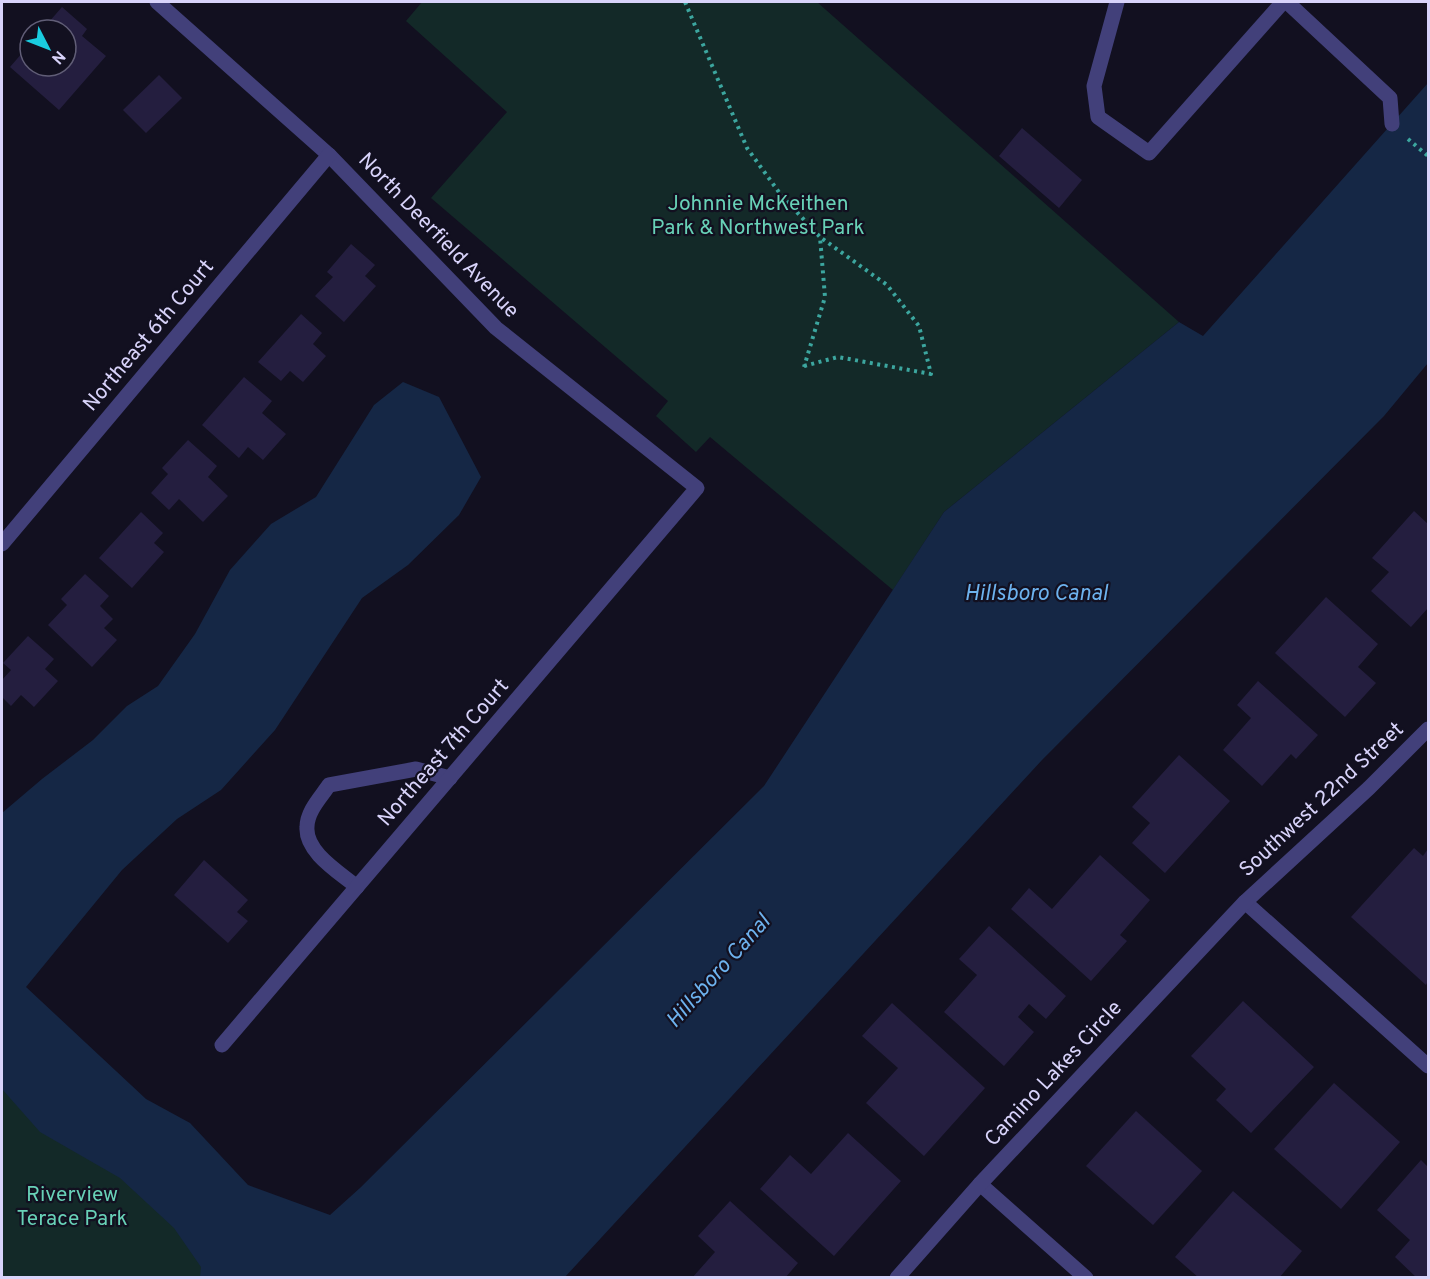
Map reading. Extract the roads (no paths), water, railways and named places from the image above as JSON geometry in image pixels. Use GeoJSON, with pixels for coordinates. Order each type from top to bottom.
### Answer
{"type":"FeatureCollection","features":[{"type":"Feature","properties":{"kind":"street","name":"North Deerfield Avenue"},"geometry":{"type":"LineString","coordinates":[[157,2],[329,155],[496,327],[697,488]]}},
{"type":"Feature","properties":{"kind":"street"},"geometry":{"type":"LineString","coordinates":[[1116,2],[1094,86],[1098,117],[1149,153],[1285,2],[1390,98],[1392,124]]}},
{"type":"Feature","properties":{"kind":"street","name":"Northeast 6th Court"},"geometry":{"type":"LineString","coordinates":[[2,544],[329,155]]}},
{"type":"Feature","properties":{"kind":"street","name":"Northeast 7th Court"},"geometry":{"type":"LineString","coordinates":[[222,1045],[697,488]]}},
{"type":"Feature","properties":{"kind":"street","name":"Southwest 22nd Street"},"geometry":{"type":"LineString","coordinates":[[1245,902],[1369,788],[1428,729]]}},
{"type":"Feature","properties":{"kind":"street"},"geometry":{"type":"LineString","coordinates":[[357,887],[314,851],[306,827],[313,809],[329,785],[416,769],[450,778]]}},
{"type":"Feature","properties":{"kind":"street"},"geometry":{"type":"LineString","coordinates":[[1245,902],[1428,1066]]}},
{"type":"Feature","properties":{"kind":"street","name":"Camino Lakes Circle"},"geometry":{"type":"LineString","coordinates":[[897,1278],[980,1184],[1245,902]]}},
{"type":"Feature","properties":{"kind":"street"},"geometry":{"type":"LineString","coordinates":[[980,1184],[1086,1278]]}},
{"type":"Feature","properties":{"kind":"water","name":"Hillsboro Canal"},"geometry":{"type":"Polygon","coordinates":[[[1428,83],[1428,363],[1384,416],[1042,760],[565,1277],[200,1277],[201,1267],[174,1228],[120,1178],[40,1132],[2,1089],[2,813],[93,740],[127,706],[158,686],[195,634],[230,570],[271,524],[316,497],[374,405],[403,382],[439,397],[481,477],[459,515],[408,565],[362,598],[275,730],[221,790],[177,819],[122,870],[26,987],[146,1099],[190,1123],[248,1185],[330,1215],[360,1188],[764,786],[944,512],[1179,322],[1203,336],[1428,83]]]}},
{"type":"Feature","properties":{"kind":"park label","name":"Johnnie McKeithen Park & Northwest Park"},"geometry":{"type":"Point","coordinates":[758,216]}},
{"type":"Feature","properties":{"kind":"park label","name":"Riverview Terace Park"},"geometry":{"type":"Point","coordinates":[72,1207]}}]}
